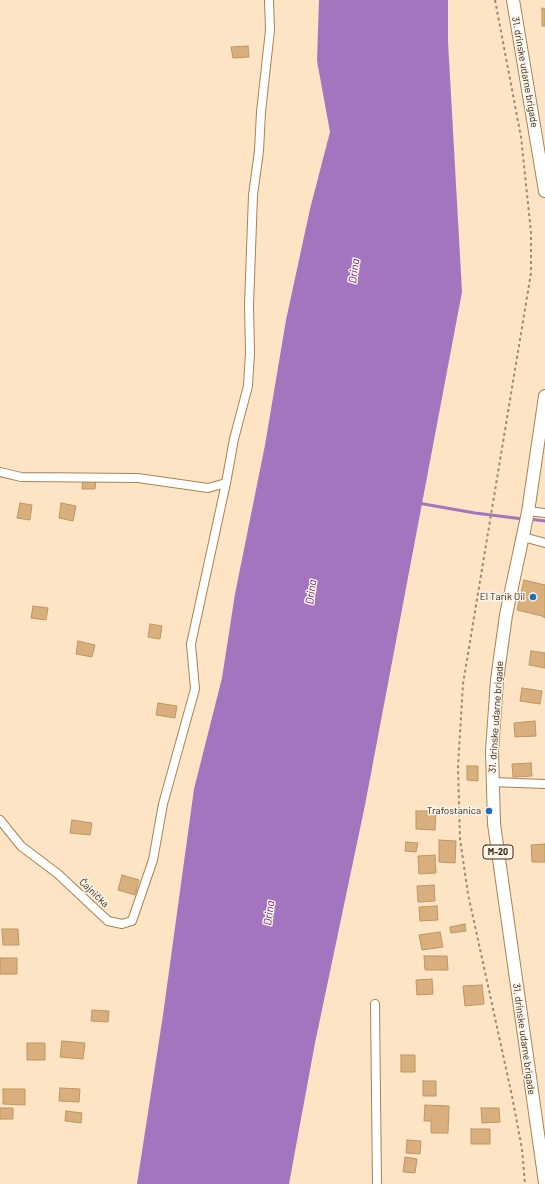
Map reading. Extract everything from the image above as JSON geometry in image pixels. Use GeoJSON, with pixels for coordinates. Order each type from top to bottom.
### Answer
{"type":"FeatureCollection","features":[{"type":"Feature","properties":{"kind":"main road","name":"31. drinske udarne brigade"},"geometry":{"type":"LineString","coordinates":[[513,0],[545,191]]}},
{"type":"Feature","properties":{"kind":"main road","name":"31. drinske udarne brigade"},"geometry":{"type":"LineString","coordinates":[[545,396],[527,515],[506,615],[497,680],[492,751],[494,824],[545,1183]]}},
{"type":"Feature","properties":{"kind":"street"},"geometry":{"type":"LineString","coordinates":[[0,472],[21,476],[138,478],[208,488],[226,483],[234,439],[248,386],[250,352],[249,305],[253,202],[260,151],[261,112],[270,30],[268,0]]}},
{"type":"Feature","properties":{"kind":"street","name":"Čajnička"},"geometry":{"type":"LineString","coordinates":[[0,820],[21,846],[58,874],[108,921],[122,924],[132,921],[154,860],[164,804],[195,689],[191,644],[226,483]]}},
{"type":"Feature","properties":{"kind":"street"},"geometry":{"type":"LineString","coordinates":[[527,515],[545,513]]}},
{"type":"Feature","properties":{"kind":"street"},"geometry":{"type":"LineString","coordinates":[[523,537],[545,543]]}},
{"type":"Feature","properties":{"kind":"street"},"geometry":{"type":"LineString","coordinates":[[492,782],[545,784]]}},
{"type":"Feature","properties":{"kind":"street"},"geometry":{"type":"LineString","coordinates":[[375,1004],[377,1184]]}},
{"type":"Feature","properties":{"kind":"path"},"geometry":{"type":"LineString","coordinates":[[495,0],[521,137],[531,232],[531,273],[463,684],[458,767],[460,839],[468,894],[512,1096],[522,1149],[525,1184]]}},
{"type":"Feature","properties":{"kind":"water","name":"Drina"},"geometry":{"type":"Polygon","coordinates":[[[319,0],[448,0],[448,41],[462,292],[365,805],[315,1043],[289,1184],[137,1184],[163,1015],[194,789],[222,678],[235,594],[265,445],[286,320],[310,209],[330,132],[317,61],[319,0]]]}},
{"type":"Feature","properties":{"kind":"building"},"geometry":{"type":"Polygon","coordinates":[[[542,8],[545,9],[545,26],[542,26],[542,8]]]}},
{"type":"Feature","properties":{"kind":"building"},"geometry":{"type":"Polygon","coordinates":[[[248,46],[249,57],[233,58],[231,47],[248,46]]]}},
{"type":"Feature","properties":{"kind":"building"},"geometry":{"type":"Polygon","coordinates":[[[83,478],[96,479],[95,489],[82,489],[83,478]]]}},
{"type":"Feature","properties":{"kind":"building"},"geometry":{"type":"Polygon","coordinates":[[[20,503],[32,505],[30,520],[17,518],[20,503]]]}},
{"type":"Feature","properties":{"kind":"building"},"geometry":{"type":"Polygon","coordinates":[[[61,503],[76,506],[73,521],[59,518],[61,503]]]}},
{"type":"Feature","properties":{"kind":"building","name":"El Tarik Oil"},"geometry":{"type":"Polygon","coordinates":[[[524,580],[545,585],[545,618],[517,610],[524,580]]]}},
{"type":"Feature","properties":{"kind":"building"},"geometry":{"type":"Polygon","coordinates":[[[33,606],[48,608],[46,620],[31,618],[33,606]]]}},
{"type":"Feature","properties":{"kind":"building"},"geometry":{"type":"Polygon","coordinates":[[[150,624],[162,626],[160,639],[148,637],[150,624]]]}},
{"type":"Feature","properties":{"kind":"building"},"geometry":{"type":"Polygon","coordinates":[[[78,641],[95,645],[92,657],[76,654],[78,641]]]}},
{"type":"Feature","properties":{"kind":"building"},"geometry":{"type":"Polygon","coordinates":[[[531,651],[545,653],[545,668],[529,665],[531,651]]]}},
{"type":"Feature","properties":{"kind":"building"},"geometry":{"type":"Polygon","coordinates":[[[522,688],[542,691],[540,704],[520,701],[522,688]]]}},
{"type":"Feature","properties":{"kind":"building"},"geometry":{"type":"Polygon","coordinates":[[[158,703],[177,706],[175,718],[156,715],[158,703]]]}},
{"type":"Feature","properties":{"kind":"building"},"geometry":{"type":"Polygon","coordinates":[[[535,721],[536,736],[515,737],[514,723],[535,721]]]}},
{"type":"Feature","properties":{"kind":"building"},"geometry":{"type":"Polygon","coordinates":[[[531,763],[532,776],[513,777],[512,764],[531,763]]]}},
{"type":"Feature","properties":{"kind":"building"},"geometry":{"type":"Polygon","coordinates":[[[467,766],[478,766],[478,781],[467,780],[467,766]]]}},
{"type":"Feature","properties":{"kind":"building"},"geometry":{"type":"Polygon","coordinates":[[[416,811],[436,811],[435,830],[416,829],[416,811]]]}},
{"type":"Feature","properties":{"kind":"building"},"geometry":{"type":"Polygon","coordinates":[[[72,820],[92,823],[90,835],[70,833],[72,820]]]}},
{"type":"Feature","properties":{"kind":"building"},"geometry":{"type":"Polygon","coordinates":[[[439,840],[456,841],[455,863],[439,862],[439,840]]]}},
{"type":"Feature","properties":{"kind":"building"},"geometry":{"type":"Polygon","coordinates":[[[406,842],[418,843],[416,852],[405,851],[406,842]]]}},
{"type":"Feature","properties":{"kind":"building"},"geometry":{"type":"Polygon","coordinates":[[[545,844],[545,862],[532,862],[531,845],[545,844]]]}},
{"type":"Feature","properties":{"kind":"building"},"geometry":{"type":"Polygon","coordinates":[[[435,855],[436,873],[419,874],[418,856],[435,855]]]}},
{"type":"Feature","properties":{"kind":"building"},"geometry":{"type":"Polygon","coordinates":[[[122,875],[139,880],[135,895],[118,890],[122,875]]]}},
{"type":"Feature","properties":{"kind":"building"},"geometry":{"type":"Polygon","coordinates":[[[434,885],[435,901],[418,902],[417,886],[434,885]]]}},
{"type":"Feature","properties":{"kind":"building"},"geometry":{"type":"Polygon","coordinates":[[[437,906],[438,920],[420,921],[419,907],[437,906]]]}},
{"type":"Feature","properties":{"kind":"building"},"geometry":{"type":"Polygon","coordinates":[[[465,924],[466,931],[451,933],[450,927],[465,924]]]}},
{"type":"Feature","properties":{"kind":"building"},"geometry":{"type":"Polygon","coordinates":[[[2,929],[18,929],[19,945],[3,945],[2,929]]]}},
{"type":"Feature","properties":{"kind":"building"},"geometry":{"type":"Polygon","coordinates":[[[440,932],[443,947],[422,950],[419,935],[440,932]]]}},
{"type":"Feature","properties":{"kind":"building"},"geometry":{"type":"Polygon","coordinates":[[[424,956],[447,956],[448,970],[425,970],[424,956]]]}},
{"type":"Feature","properties":{"kind":"building"},"geometry":{"type":"Polygon","coordinates":[[[0,958],[17,958],[17,974],[0,974],[0,958]]]}},
{"type":"Feature","properties":{"kind":"building"},"geometry":{"type":"Polygon","coordinates":[[[432,979],[433,994],[417,995],[416,980],[432,979]]]}},
{"type":"Feature","properties":{"kind":"building"},"geometry":{"type":"Polygon","coordinates":[[[482,985],[484,1004],[465,1006],[463,986],[482,985]]]}},
{"type":"Feature","properties":{"kind":"building"},"geometry":{"type":"Polygon","coordinates":[[[92,1010],[109,1011],[108,1022],[91,1021],[92,1010]]]}},
{"type":"Feature","properties":{"kind":"building"},"geometry":{"type":"Polygon","coordinates":[[[62,1041],[85,1043],[83,1059],[60,1057],[62,1041]]]}},
{"type":"Feature","properties":{"kind":"building"},"geometry":{"type":"Polygon","coordinates":[[[27,1043],[45,1043],[45,1060],[27,1060],[27,1043]]]}},
{"type":"Feature","properties":{"kind":"building"},"geometry":{"type":"Polygon","coordinates":[[[401,1055],[415,1055],[415,1072],[401,1072],[401,1055]]]}},
{"type":"Feature","properties":{"kind":"building"},"geometry":{"type":"Polygon","coordinates":[[[423,1081],[436,1081],[436,1096],[423,1096],[423,1081]]]}},
{"type":"Feature","properties":{"kind":"building"},"geometry":{"type":"Polygon","coordinates":[[[60,1088],[80,1089],[79,1102],[59,1101],[60,1088]]]}},
{"type":"Feature","properties":{"kind":"building"},"geometry":{"type":"Polygon","coordinates":[[[3,1089],[25,1089],[25,1105],[3,1104],[3,1089]]]}},
{"type":"Feature","properties":{"kind":"building"},"geometry":{"type":"Polygon","coordinates":[[[425,1105],[449,1106],[448,1133],[431,1133],[431,1121],[424,1121],[425,1105]]]}},
{"type":"Feature","properties":{"kind":"building"},"geometry":{"type":"Polygon","coordinates":[[[0,1108],[13,1108],[13,1119],[0,1119],[0,1108]]]}},
{"type":"Feature","properties":{"kind":"building"},"geometry":{"type":"Polygon","coordinates":[[[481,1108],[499,1108],[500,1122],[482,1123],[481,1108]]]}},
{"type":"Feature","properties":{"kind":"building"},"geometry":{"type":"Polygon","coordinates":[[[66,1111],[82,1113],[81,1123],[65,1121],[66,1111]]]}},
{"type":"Feature","properties":{"kind":"building"},"geometry":{"type":"Polygon","coordinates":[[[471,1129],[490,1129],[490,1144],[471,1144],[471,1129]]]}},
{"type":"Feature","properties":{"kind":"building"},"geometry":{"type":"Polygon","coordinates":[[[407,1140],[421,1141],[420,1154],[406,1153],[407,1140]]]}},
{"type":"Feature","properties":{"kind":"building"},"geometry":{"type":"Polygon","coordinates":[[[405,1157],[417,1159],[415,1173],[403,1172],[405,1157]]]}},
{"type":"Feature","properties":{"kind":"waterway"},"geometry":{"type":"LineString","coordinates":[[418,503],[475,513],[523,519]]}},
{"type":"Feature","properties":{"kind":"waterway"},"geometry":{"type":"LineString","coordinates":[[529,519],[545,521]]}},
{"type":"Feature","properties":{"kind":"place","name":"El Tarik Oil"},"geometry":{"type":"Point","coordinates":[533,597]}},
{"type":"Feature","properties":{"kind":"place","name":"Trafostanica"},"geometry":{"type":"Point","coordinates":[489,811]}}]}
